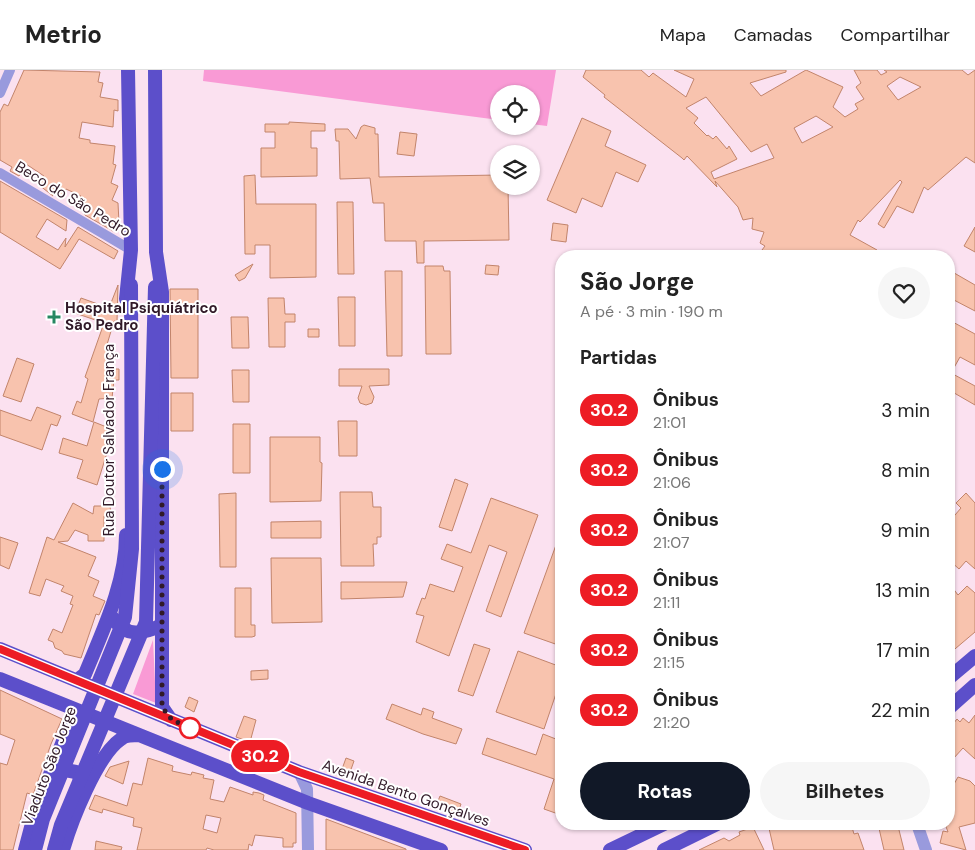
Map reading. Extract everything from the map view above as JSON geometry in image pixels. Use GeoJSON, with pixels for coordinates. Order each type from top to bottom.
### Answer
{"type":"FeatureCollection","features":[{"type":"Feature","properties":{"kind":"main road","name":"Rua Doutor Salvador França"},"geometry":{"type":"LineString","coordinates":[[76,680],[85,674],[110,613],[126,550],[126,285],[131,250],[128,70]]}},
{"type":"Feature","properties":{"kind":"main road"},"geometry":{"type":"LineString","coordinates":[[54,850],[61,825],[146,622],[156,252],[155,70]]}},
{"type":"Feature","properties":{"kind":"main road","name":"Viaduto São Jorge"},"geometry":{"type":"LineString","coordinates":[[35,850],[43,819],[126,617],[132,550],[131,250]]}},
{"type":"Feature","properties":{"kind":"main road"},"geometry":{"type":"LineString","coordinates":[[156,252],[162,292],[162,707],[172,720]]}},
{"type":"Feature","properties":{"kind":"main road"},"geometry":{"type":"LineString","coordinates":[[110,613],[123,629],[139,634],[162,626]]}},
{"type":"Feature","properties":{"kind":"main road","name":"Avenida Bento Gonçalves"},"geometry":{"type":"LineString","coordinates":[[0,649],[299,772],[525,850]]}},
{"type":"Feature","properties":{"kind":"main road"},"geometry":{"type":"LineString","coordinates":[[955,673],[975,656]]}},
{"type":"Feature","properties":{"kind":"main road"},"geometry":{"type":"LineString","coordinates":[[0,679],[308,803],[441,850]]}},
{"type":"Feature","properties":{"kind":"main road"},"geometry":{"type":"LineString","coordinates":[[955,703],[975,686]]}},
{"type":"Feature","properties":{"kind":"main road"},"geometry":{"type":"LineString","coordinates":[[25,850],[34,816],[76,710]]}},
{"type":"Feature","properties":{"kind":"main road"},"geometry":{"type":"LineString","coordinates":[[63,850],[69,826],[110,747],[122,737],[139,734]]}},
{"type":"Feature","properties":{"kind":"main road"},"geometry":{"type":"LineString","coordinates":[[51,772],[65,770],[76,772],[88,788]]}},
{"type":"Feature","properties":{"kind":"main road"},"geometry":{"type":"LineString","coordinates":[[610,850],[652,830]]}},
{"type":"Feature","properties":{"kind":"main road"},"geometry":{"type":"LineString","coordinates":[[664,850],[705,830]]}},
{"type":"Feature","properties":{"kind":"street"},"geometry":{"type":"LineString","coordinates":[[0,93],[10,70]]}},
{"type":"Feature","properties":{"kind":"street","name":"Beco do São Pedro"},"geometry":{"type":"LineString","coordinates":[[0,173],[131,250]]}},
{"type":"Feature","properties":{"kind":"street"},"geometry":{"type":"LineString","coordinates":[[299,772],[307,789],[308,850]]}},
{"type":"Feature","properties":{"kind":"street"},"geometry":{"type":"LineString","coordinates":[[919,830],[926,850]]}},
{"type":"Feature","properties":{"kind":"shaded area"},"geometry":{"type":"Polygon","coordinates":[[[204,70],[556,70],[547,126],[540,125],[540,85],[490,85],[490,119],[203,81],[204,70]]]}},
{"type":"Feature","properties":{"kind":"shaded area"},"geometry":{"type":"Polygon","coordinates":[[[153,640],[156,703],[133,694],[153,640]]]}},
{"type":"Feature","properties":{"kind":"building"},"geometry":{"type":"Polygon","coordinates":[[[24,70],[100,72],[98,82],[103,83],[100,97],[118,100],[118,111],[114,110],[113,127],[82,122],[79,138],[90,140],[90,143],[115,146],[113,164],[116,165],[111,183],[118,186],[112,200],[118,203],[119,223],[113,231],[85,215],[83,211],[75,206],[81,196],[66,189],[61,198],[50,191],[53,196],[39,185],[44,176],[26,164],[19,176],[10,171],[12,167],[0,160],[0,112],[4,104],[8,106],[24,70]]]}},
{"type":"Feature","properties":{"kind":"building"},"geometry":{"type":"Polygon","coordinates":[[[586,70],[641,70],[649,77],[653,73],[686,97],[694,79],[674,70],[786,70],[786,72],[750,83],[761,96],[806,70],[843,87],[833,107],[845,117],[858,109],[855,104],[864,99],[856,87],[861,83],[854,70],[877,70],[881,75],[887,72],[884,70],[962,70],[968,75],[975,70],[975,163],[966,157],[928,190],[924,187],[913,213],[897,206],[884,228],[878,224],[902,182],[900,180],[860,222],[858,220],[850,235],[877,250],[762,250],[765,246],[760,243],[764,232],[752,229],[753,218],[743,220],[738,207],[715,181],[717,187],[687,156],[684,160],[604,97],[605,95],[583,77],[586,70]],[[900,77],[887,86],[898,100],[921,87],[900,77]],[[706,97],[686,108],[698,118],[694,123],[707,136],[713,139],[716,136],[727,149],[729,146],[737,159],[711,172],[714,179],[774,158],[767,144],[751,152],[706,97]],[[816,116],[794,128],[802,143],[833,127],[816,116]]]}},
{"type":"Feature","properties":{"kind":"building"},"geometry":{"type":"Polygon","coordinates":[[[582,118],[611,131],[605,146],[646,165],[638,182],[616,172],[602,207],[582,198],[576,213],[547,200],[582,118]]]}},
{"type":"Feature","properties":{"kind":"building"},"geometry":{"type":"Polygon","coordinates":[[[289,122],[325,124],[325,131],[311,131],[311,148],[317,148],[317,176],[261,177],[261,148],[275,148],[275,132],[265,132],[265,124],[289,124],[289,122]]]}},
{"type":"Feature","properties":{"kind":"building"},"geometry":{"type":"Polygon","coordinates":[[[364,125],[375,128],[375,134],[378,134],[379,177],[490,175],[490,195],[508,195],[509,240],[424,241],[424,263],[417,263],[416,241],[385,241],[384,203],[373,203],[370,178],[340,179],[339,141],[336,141],[335,129],[348,129],[356,139],[361,127],[364,125]]]}},
{"type":"Feature","properties":{"kind":"building"},"geometry":{"type":"Polygon","coordinates":[[[400,132],[417,134],[414,156],[397,154],[400,132]]]}},
{"type":"Feature","properties":{"kind":"building"},"geometry":{"type":"Polygon","coordinates":[[[255,175],[256,204],[316,204],[316,277],[270,278],[270,245],[255,245],[255,254],[245,254],[244,176],[255,175]]]}},
{"type":"Feature","properties":{"kind":"building"},"geometry":{"type":"Polygon","coordinates":[[[0,181],[67,220],[66,231],[47,219],[36,237],[58,250],[66,238],[65,247],[78,227],[118,251],[114,259],[79,239],[60,269],[0,232],[0,181]]]}},
{"type":"Feature","properties":{"kind":"building"},"geometry":{"type":"Polygon","coordinates":[[[337,202],[353,202],[354,274],[338,274],[337,202]]]}},
{"type":"Feature","properties":{"kind":"building"},"geometry":{"type":"Polygon","coordinates":[[[553,223],[568,225],[566,242],[551,240],[553,223]]]}},
{"type":"Feature","properties":{"kind":"building"},"geometry":{"type":"Polygon","coordinates":[[[975,227],[975,252],[964,246],[975,227]]]}},
{"type":"Feature","properties":{"kind":"building"},"geometry":{"type":"Polygon","coordinates":[[[253,264],[245,278],[239,281],[235,275],[253,264]]]}},
{"type":"Feature","properties":{"kind":"building"},"geometry":{"type":"Polygon","coordinates":[[[486,265],[499,266],[498,275],[485,274],[486,265]]]}},
{"type":"Feature","properties":{"kind":"building"},"geometry":{"type":"Polygon","coordinates":[[[425,266],[443,266],[444,271],[450,271],[451,354],[426,354],[425,266]]]}},
{"type":"Feature","properties":{"kind":"building"},"geometry":{"type":"Polygon","coordinates":[[[385,271],[402,271],[402,356],[387,356],[385,271]]]}},
{"type":"Feature","properties":{"kind":"building"},"geometry":{"type":"Polygon","coordinates":[[[955,273],[975,285],[975,311],[955,301],[955,273]]]}},
{"type":"Feature","properties":{"kind":"building"},"geometry":{"type":"Polygon","coordinates":[[[118,285],[117,321],[114,321],[106,348],[113,350],[105,369],[119,369],[119,380],[114,380],[112,398],[99,399],[93,422],[72,414],[77,401],[81,403],[88,379],[85,377],[104,323],[75,313],[81,298],[109,308],[118,285]]]}},
{"type":"Feature","properties":{"kind":"building"},"geometry":{"type":"Polygon","coordinates":[[[170,289],[198,289],[198,378],[171,378],[170,289]]]}},
{"type":"Feature","properties":{"kind":"building"},"geometry":{"type":"Polygon","coordinates":[[[338,297],[355,297],[355,346],[339,346],[338,297]]]}},
{"type":"Feature","properties":{"kind":"building"},"geometry":{"type":"Polygon","coordinates":[[[268,298],[284,298],[285,314],[295,314],[295,322],[285,322],[285,347],[269,347],[268,298]]]}},
{"type":"Feature","properties":{"kind":"building"},"geometry":{"type":"Polygon","coordinates":[[[231,317],[248,317],[249,348],[232,348],[231,317]]]}},
{"type":"Feature","properties":{"kind":"building"},"geometry":{"type":"Polygon","coordinates":[[[955,323],[975,334],[975,365],[960,357],[955,366],[955,323]]]}},
{"type":"Feature","properties":{"kind":"building"},"geometry":{"type":"Polygon","coordinates":[[[308,329],[319,329],[319,337],[308,337],[308,329]]]}},
{"type":"Feature","properties":{"kind":"building"},"geometry":{"type":"Polygon","coordinates":[[[17,358],[34,364],[21,402],[3,396],[17,358]]]}},
{"type":"Feature","properties":{"kind":"building"},"geometry":{"type":"Polygon","coordinates":[[[339,369],[389,369],[389,385],[369,386],[374,397],[372,403],[366,405],[360,403],[358,398],[362,386],[339,386],[339,369]]]}},
{"type":"Feature","properties":{"kind":"building"},"geometry":{"type":"Polygon","coordinates":[[[232,370],[249,370],[249,402],[233,402],[232,370]]]}},
{"type":"Feature","properties":{"kind":"building"},"geometry":{"type":"Polygon","coordinates":[[[955,375],[975,386],[975,405],[955,393],[955,375]]]}},
{"type":"Feature","properties":{"kind":"building"},"geometry":{"type":"Polygon","coordinates":[[[171,393],[193,393],[193,431],[171,431],[171,393]]]}},
{"type":"Feature","properties":{"kind":"building"},"geometry":{"type":"Polygon","coordinates":[[[37,407],[61,416],[57,426],[51,424],[42,450],[0,435],[0,410],[31,421],[37,407]]]}},
{"type":"Feature","properties":{"kind":"building"},"geometry":{"type":"Polygon","coordinates":[[[338,421],[357,421],[357,456],[339,456],[338,421]]]}},
{"type":"Feature","properties":{"kind":"building"},"geometry":{"type":"Polygon","coordinates":[[[94,422],[114,430],[97,485],[77,478],[83,460],[59,453],[63,438],[87,446],[94,422]]]}},
{"type":"Feature","properties":{"kind":"building"},"geometry":{"type":"Polygon","coordinates":[[[233,424],[250,424],[250,473],[233,473],[233,424]]]}},
{"type":"Feature","properties":{"kind":"building"},"geometry":{"type":"Polygon","coordinates":[[[270,437],[320,437],[320,462],[322,463],[321,501],[270,502],[270,437]]]}},
{"type":"Feature","properties":{"kind":"building"},"geometry":{"type":"Polygon","coordinates":[[[455,479],[468,484],[452,531],[439,527],[455,479]]]}},
{"type":"Feature","properties":{"kind":"building"},"geometry":{"type":"Polygon","coordinates":[[[340,492],[372,492],[373,507],[381,507],[381,537],[377,537],[377,544],[373,544],[374,566],[341,566],[340,492]]]}},
{"type":"Feature","properties":{"kind":"building"},"geometry":{"type":"Polygon","coordinates":[[[236,493],[236,567],[220,567],[219,494],[236,493]]]}},
{"type":"Feature","properties":{"kind":"building"},"geometry":{"type":"Polygon","coordinates":[[[966,493],[975,503],[975,569],[966,561],[959,569],[955,565],[955,515],[961,508],[956,503],[966,493]]]}},
{"type":"Feature","properties":{"kind":"building"},"geometry":{"type":"Polygon","coordinates":[[[491,498],[538,515],[501,617],[486,611],[507,552],[489,545],[449,656],[416,642],[424,616],[416,614],[422,598],[425,599],[430,584],[454,592],[463,567],[441,559],[447,544],[471,553],[491,498]]]}},
{"type":"Feature","properties":{"kind":"building"},"geometry":{"type":"Polygon","coordinates":[[[73,503],[93,514],[94,506],[110,506],[111,515],[104,516],[104,541],[88,541],[88,535],[75,530],[68,541],[58,542],[96,557],[88,576],[99,581],[93,596],[105,601],[99,615],[96,614],[81,658],[64,654],[55,648],[53,642],[48,640],[53,629],[62,633],[73,605],[70,604],[73,596],[61,591],[64,586],[46,579],[40,596],[29,593],[47,537],[54,540],[73,503]]]}},
{"type":"Feature","properties":{"kind":"building"},"geometry":{"type":"Polygon","coordinates":[[[321,521],[321,538],[271,538],[271,522],[321,521]]]}},
{"type":"Feature","properties":{"kind":"building"},"geometry":{"type":"Polygon","coordinates":[[[0,537],[18,543],[9,569],[0,565],[0,537]]]}},
{"type":"Feature","properties":{"kind":"building"},"geometry":{"type":"Polygon","coordinates":[[[555,548],[555,644],[524,633],[555,548]]]}},
{"type":"Feature","properties":{"kind":"building"},"geometry":{"type":"Polygon","coordinates":[[[271,558],[321,558],[322,622],[272,623],[271,558]]]}},
{"type":"Feature","properties":{"kind":"building"},"geometry":{"type":"Polygon","coordinates":[[[341,582],[407,582],[403,597],[341,599],[341,582]]]}},
{"type":"Feature","properties":{"kind":"building"},"geometry":{"type":"Polygon","coordinates":[[[967,586],[975,593],[975,632],[955,649],[955,591],[958,595],[967,586]]]}},
{"type":"Feature","properties":{"kind":"building"},"geometry":{"type":"Polygon","coordinates":[[[235,588],[251,588],[251,625],[255,625],[255,636],[235,637],[235,588]]]}},
{"type":"Feature","properties":{"kind":"building"},"geometry":{"type":"Polygon","coordinates":[[[474,644],[490,649],[473,696],[458,691],[474,644]]]}},
{"type":"Feature","properties":{"kind":"building"},"geometry":{"type":"Polygon","coordinates":[[[518,651],[555,665],[555,697],[544,729],[496,712],[518,651]]]}},
{"type":"Feature","properties":{"kind":"building"},"geometry":{"type":"Polygon","coordinates":[[[268,670],[268,679],[251,680],[251,671],[268,670]]]}},
{"type":"Feature","properties":{"kind":"building"},"geometry":{"type":"Polygon","coordinates":[[[0,690],[62,719],[33,795],[27,793],[13,850],[0,850],[0,763],[7,765],[15,740],[0,734],[0,690]]]}},
{"type":"Feature","properties":{"kind":"building"},"geometry":{"type":"Polygon","coordinates":[[[189,697],[198,701],[194,712],[185,707],[189,697]]]}},
{"type":"Feature","properties":{"kind":"building"},"geometry":{"type":"Polygon","coordinates":[[[392,704],[421,715],[423,708],[434,712],[432,718],[462,729],[456,744],[423,734],[386,719],[392,704]]]}},
{"type":"Feature","properties":{"kind":"building"},"geometry":{"type":"Polygon","coordinates":[[[975,715],[975,759],[963,748],[955,757],[955,722],[957,719],[960,722],[963,718],[969,723],[975,715]]]}},
{"type":"Feature","properties":{"kind":"building"},"geometry":{"type":"Polygon","coordinates":[[[244,716],[256,720],[250,742],[236,737],[244,716]]]}},
{"type":"Feature","properties":{"kind":"building"},"geometry":{"type":"Polygon","coordinates":[[[543,734],[555,739],[555,813],[544,809],[554,779],[482,754],[487,738],[536,755],[543,734]]]}},
{"type":"Feature","properties":{"kind":"building"},"geometry":{"type":"Polygon","coordinates":[[[148,758],[173,766],[172,771],[191,775],[192,772],[204,775],[203,778],[214,780],[210,799],[224,802],[230,787],[253,795],[253,792],[259,793],[264,795],[263,800],[296,813],[296,843],[293,843],[293,847],[283,847],[283,838],[255,835],[252,846],[249,844],[248,850],[214,850],[207,848],[206,850],[137,850],[142,828],[133,826],[134,818],[103,809],[102,813],[89,809],[95,795],[127,806],[133,783],[142,785],[148,758]],[[206,815],[203,829],[217,833],[221,818],[206,815]]]}},
{"type":"Feature","properties":{"kind":"building"},"geometry":{"type":"Polygon","coordinates":[[[346,758],[354,761],[349,775],[341,772],[346,758]]]}},
{"type":"Feature","properties":{"kind":"building"},"geometry":{"type":"Polygon","coordinates":[[[129,761],[123,784],[105,776],[110,767],[129,761]]]}},
{"type":"Feature","properties":{"kind":"building"},"geometry":{"type":"Polygon","coordinates":[[[958,777],[970,781],[975,786],[975,823],[959,827],[966,850],[940,843],[943,831],[955,830],[955,782],[958,777]]]}},
{"type":"Feature","properties":{"kind":"building"},"geometry":{"type":"Polygon","coordinates":[[[440,796],[461,804],[457,815],[436,806],[440,796]]]}},
{"type":"Feature","properties":{"kind":"building"},"geometry":{"type":"Polygon","coordinates":[[[326,819],[406,849],[406,850],[326,850],[326,819]]]}},
{"type":"Feature","properties":{"kind":"building"},"geometry":{"type":"Polygon","coordinates":[[[754,830],[764,850],[699,850],[724,838],[729,841],[740,835],[739,832],[754,830]]]}},
{"type":"Feature","properties":{"kind":"building"},"geometry":{"type":"Polygon","coordinates":[[[769,830],[853,830],[854,834],[858,833],[864,850],[774,850],[769,830]]]}},
{"type":"Feature","properties":{"kind":"building"},"geometry":{"type":"Polygon","coordinates":[[[879,830],[899,830],[904,850],[884,850],[879,830]]]}},
{"type":"Feature","properties":{"kind":"building"},"geometry":{"type":"Polygon","coordinates":[[[96,841],[122,847],[121,850],[95,850],[96,841]]]}},
{"type":"Feature","properties":{"kind":"bus line","name":"30.2"},"geometry":{"type":"LineString","coordinates":[[0,649],[299,772],[442,823],[525,850]]}},
{"type":"Feature","properties":{"kind":"place","name":"Hospital Psiquiátrico São Pedro"},"geometry":{"type":"Point","coordinates":[54,317]}},
{"type":"Feature","properties":{"kind":"route"},"geometry":{"type":"LineString","coordinates":[[162,469],[162,707],[172,720],[193,729],[190,728]]}}]}
